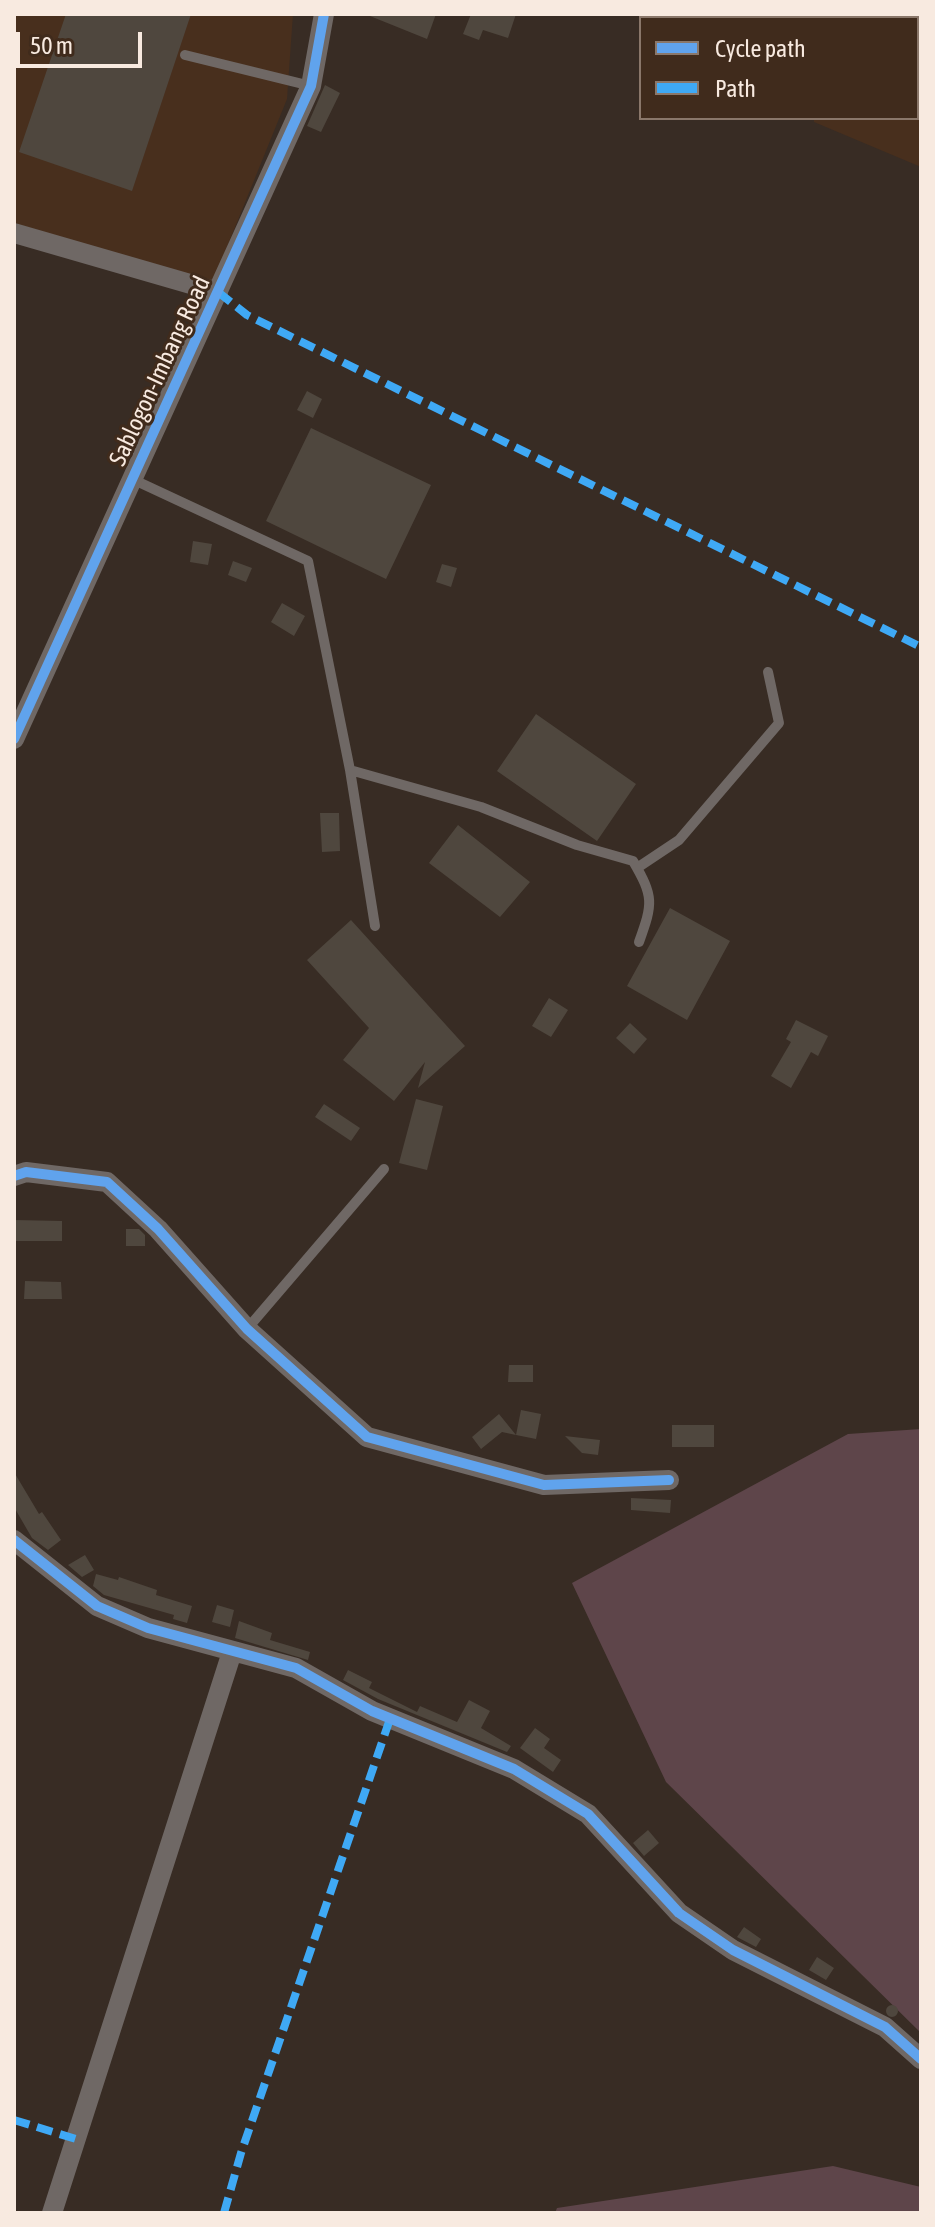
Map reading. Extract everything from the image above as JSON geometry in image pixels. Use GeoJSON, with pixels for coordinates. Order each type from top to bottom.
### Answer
{"type":"FeatureCollection","features":[{"type":"Feature","properties":{"kind":"street","name":"Sablogon-Imbang Road"},"geometry":{"type":"LineString","coordinates":[[14,739],[311,86],[324,14]]}},
{"type":"Feature","properties":{"kind":"street"},"geometry":{"type":"LineString","coordinates":[[14,233],[218,292]]}},
{"type":"Feature","properties":{"kind":"street"},"geometry":{"type":"LineString","coordinates":[[14,1176],[26,1172],[107,1182],[158,1229],[247,1329],[367,1437],[544,1485],[669,1480]]}},
{"type":"Feature","properties":{"kind":"street"},"geometry":{"type":"LineString","coordinates":[[14,1540],[97,1606],[148,1628],[296,1668],[372,1711],[514,1769],[588,1814],[679,1913],[733,1950],[885,2027],[921,2059]]}},
{"type":"Feature","properties":{"kind":"street"},"geometry":{"type":"LineString","coordinates":[[52,2213],[232,1652]]}},
{"type":"Feature","properties":{"kind":"lane"},"geometry":{"type":"LineString","coordinates":[[185,55],[311,86]]}},
{"type":"Feature","properties":{"kind":"lane"},"geometry":{"type":"LineString","coordinates":[[132,479],[308,561],[350,770],[375,926]]}},
{"type":"Feature","properties":{"kind":"lane"},"geometry":{"type":"LineString","coordinates":[[637,868],[679,840],[779,723],[768,672]]}},
{"type":"Feature","properties":{"kind":"lane"},"geometry":{"type":"LineString","coordinates":[[350,770],[481,807],[577,845],[633,861],[649,888],[652,905],[639,942]]}},
{"type":"Feature","properties":{"kind":"lane"},"geometry":{"type":"LineString","coordinates":[[247,1329],[384,1169]]}},
{"type":"Feature","properties":{"kind":"shaded area"},"geometry":{"type":"Polygon","coordinates":[[[14,14],[293,14],[287,99],[212,284],[14,223],[14,14]]]}},
{"type":"Feature","properties":{"kind":"shaded area"},"geometry":{"type":"Polygon","coordinates":[[[921,14],[921,167],[814,122],[919,120],[919,16],[815,16],[921,14]]]}},
{"type":"Feature","properties":{"kind":"shaded area"},"geometry":{"type":"Polygon","coordinates":[[[921,1429],[921,2033],[666,1782],[572,1583],[848,1434],[921,1429]]]}},
{"type":"Feature","properties":{"kind":"shaded area"},"geometry":{"type":"Polygon","coordinates":[[[833,2166],[921,2187],[921,2213],[555,2213],[557,2208],[833,2166]]]}},
{"type":"Feature","properties":{"kind":"building"},"geometry":{"type":"Polygon","coordinates":[[[66,14],[191,14],[132,191],[19,152],[66,14]]]}},
{"type":"Feature","properties":{"kind":"building"},"geometry":{"type":"Polygon","coordinates":[[[365,14],[436,14],[427,39],[365,14]]]}},
{"type":"Feature","properties":{"kind":"building"},"geometry":{"type":"Polygon","coordinates":[[[471,14],[516,14],[508,38],[483,30],[479,40],[463,34],[471,14]]]}},
{"type":"Feature","properties":{"kind":"building"},"geometry":{"type":"Polygon","coordinates":[[[325,85],[340,93],[321,132],[307,126],[325,85]]]}},
{"type":"Feature","properties":{"kind":"building"},"geometry":{"type":"Polygon","coordinates":[[[307,391],[322,399],[313,418],[297,410],[307,391]]]}},
{"type":"Feature","properties":{"kind":"building"},"geometry":{"type":"Polygon","coordinates":[[[311,428],[431,485],[386,579],[266,521],[311,428]]]}},
{"type":"Feature","properties":{"kind":"building"},"geometry":{"type":"Polygon","coordinates":[[[193,541],[212,544],[208,565],[190,562],[193,541]]]}},
{"type":"Feature","properties":{"kind":"building"},"geometry":{"type":"Polygon","coordinates":[[[233,561],[252,568],[246,582],[228,575],[233,561]]]}},
{"type":"Feature","properties":{"kind":"building"},"geometry":{"type":"Polygon","coordinates":[[[442,564],[457,568],[451,587],[436,582],[442,564]]]}},
{"type":"Feature","properties":{"kind":"building"},"geometry":{"type":"Polygon","coordinates":[[[282,603],[305,616],[294,636],[271,622],[282,603]]]}},
{"type":"Feature","properties":{"kind":"building"},"geometry":{"type":"Polygon","coordinates":[[[536,714],[636,784],[597,841],[497,771],[536,714]]]}},
{"type":"Feature","properties":{"kind":"building"},"geometry":{"type":"Polygon","coordinates":[[[320,813],[339,813],[340,851],[322,852],[320,813]]]}},
{"type":"Feature","properties":{"kind":"building"},"geometry":{"type":"Polygon","coordinates":[[[458,825],[530,882],[500,917],[429,863],[458,825]]]}},
{"type":"Feature","properties":{"kind":"building"},"geometry":{"type":"Polygon","coordinates":[[[670,908],[730,941],[687,1020],[627,986],[670,908]]]}},
{"type":"Feature","properties":{"kind":"building"},"geometry":{"type":"Polygon","coordinates":[[[351,920],[465,1046],[418,1088],[425,1062],[394,1101],[343,1060],[369,1028],[307,960],[351,920]]]}},
{"type":"Feature","properties":{"kind":"building"},"geometry":{"type":"Polygon","coordinates":[[[549,998],[568,1010],[551,1037],[532,1026],[549,998]]]}},
{"type":"Feature","properties":{"kind":"building"},"geometry":{"type":"Polygon","coordinates":[[[796,1020],[828,1036],[818,1056],[811,1052],[791,1088],[771,1076],[791,1042],[786,1039],[796,1020]]]}},
{"type":"Feature","properties":{"kind":"building"},"geometry":{"type":"Polygon","coordinates":[[[630,1023],[647,1039],[634,1054],[616,1038],[630,1023]]]}},
{"type":"Feature","properties":{"kind":"building"},"geometry":{"type":"Polygon","coordinates":[[[416,1099],[443,1106],[427,1170],[399,1163],[416,1099]]]}},
{"type":"Feature","properties":{"kind":"building"},"geometry":{"type":"Polygon","coordinates":[[[324,1104],[360,1128],[351,1141],[315,1117],[324,1104]]]}},
{"type":"Feature","properties":{"kind":"building"},"geometry":{"type":"Polygon","coordinates":[[[14,1220],[62,1221],[62,1241],[14,1241],[14,1220]]]}},
{"type":"Feature","properties":{"kind":"building"},"geometry":{"type":"Polygon","coordinates":[[[126,1229],[139,1229],[145,1235],[145,1246],[126,1246],[126,1229]]]}},
{"type":"Feature","properties":{"kind":"building"},"geometry":{"type":"Polygon","coordinates":[[[25,1281],[61,1282],[62,1299],[24,1299],[25,1281]]]}},
{"type":"Feature","properties":{"kind":"building"},"geometry":{"type":"Polygon","coordinates":[[[509,1365],[533,1365],[533,1382],[508,1382],[509,1365]]]}},
{"type":"Feature","properties":{"kind":"building"},"geometry":{"type":"Polygon","coordinates":[[[521,1410],[541,1414],[536,1439],[516,1435],[521,1410]]]}},
{"type":"Feature","properties":{"kind":"building"},"geometry":{"type":"Polygon","coordinates":[[[499,1414],[516,1435],[502,1432],[481,1449],[472,1437],[499,1414]]]}},
{"type":"Feature","properties":{"kind":"building"},"geometry":{"type":"Polygon","coordinates":[[[672,1425],[714,1425],[714,1447],[672,1447],[672,1425]]]}},
{"type":"Feature","properties":{"kind":"building"},"geometry":{"type":"Polygon","coordinates":[[[565,1436],[600,1440],[598,1455],[582,1453],[565,1436]]]}},
{"type":"Feature","properties":{"kind":"building"},"geometry":{"type":"Polygon","coordinates":[[[14,1472],[39,1514],[42,1512],[61,1540],[48,1550],[32,1538],[14,1507],[14,1472]]]}},
{"type":"Feature","properties":{"kind":"building"},"geometry":{"type":"Polygon","coordinates":[[[631,1498],[671,1500],[670,1513],[631,1510],[631,1498]]]}},
{"type":"Feature","properties":{"kind":"building"},"geometry":{"type":"Polygon","coordinates":[[[85,1555],[94,1570],[82,1577],[68,1565],[85,1555]]]}},
{"type":"Feature","properties":{"kind":"building"},"geometry":{"type":"Polygon","coordinates":[[[96,1574],[118,1580],[119,1577],[157,1590],[156,1595],[192,1606],[187,1623],[173,1619],[174,1615],[104,1595],[93,1586],[96,1574]]]}},
{"type":"Feature","properties":{"kind":"building"},"geometry":{"type":"Polygon","coordinates":[[[217,1605],[234,1610],[230,1627],[212,1622],[217,1605]]]}},
{"type":"Feature","properties":{"kind":"building"},"geometry":{"type":"Polygon","coordinates":[[[239,1621],[272,1633],[270,1640],[310,1652],[308,1660],[235,1638],[239,1621]]]}},
{"type":"Feature","properties":{"kind":"building"},"geometry":{"type":"Polygon","coordinates":[[[348,1670],[372,1682],[369,1688],[417,1712],[420,1706],[457,1722],[469,1700],[490,1711],[481,1728],[511,1746],[507,1752],[378,1699],[343,1680],[348,1670]]]}},
{"type":"Feature","properties":{"kind":"building"},"geometry":{"type":"Polygon","coordinates":[[[535,1728],[550,1739],[544,1748],[561,1760],[553,1772],[520,1748],[535,1728]]]}},
{"type":"Feature","properties":{"kind":"building"},"geometry":{"type":"Polygon","coordinates":[[[648,1830],[659,1843],[644,1856],[633,1843],[648,1830]]]}},
{"type":"Feature","properties":{"kind":"building"},"geometry":{"type":"Polygon","coordinates":[[[744,1927],[761,1939],[756,1947],[737,1937],[744,1927]]]}},
{"type":"Feature","properties":{"kind":"building"},"geometry":{"type":"Polygon","coordinates":[[[817,1957],[834,1968],[826,1980],[809,1970],[817,1957]]]}},
{"type":"Feature","properties":{"kind":"building"},"geometry":{"type":"Polygon","coordinates":[[[887,2006],[897,2006],[897,2016],[887,2016],[887,2006]]]}},
{"type":"Feature","properties":{"kind":"marked path"},"geometry":{"type":"LineString","coordinates":[[218,292],[247,315],[921,647]]}},
{"type":"Feature","properties":{"kind":"marked path"},"geometry":{"type":"LineString","coordinates":[[224,2213],[241,2153],[390,1719]]}},
{"type":"Feature","properties":{"kind":"marked path"},"geometry":{"type":"LineString","coordinates":[[14,2120],[76,2139]]}},
{"type":"Feature","properties":{"kind":"cycle path"},"geometry":{"type":"LineString","coordinates":[[14,739],[311,86],[324,14]]}},
{"type":"Feature","properties":{"kind":"cycle path"},"geometry":{"type":"LineString","coordinates":[[14,1176],[26,1172],[107,1182],[158,1229],[247,1329],[367,1437],[544,1485],[669,1480]]}},
{"type":"Feature","properties":{"kind":"cycle path"},"geometry":{"type":"LineString","coordinates":[[14,1540],[97,1606],[148,1628],[296,1668],[372,1711],[514,1769],[588,1814],[679,1913],[733,1950],[885,2027],[921,2059]]}}]}
